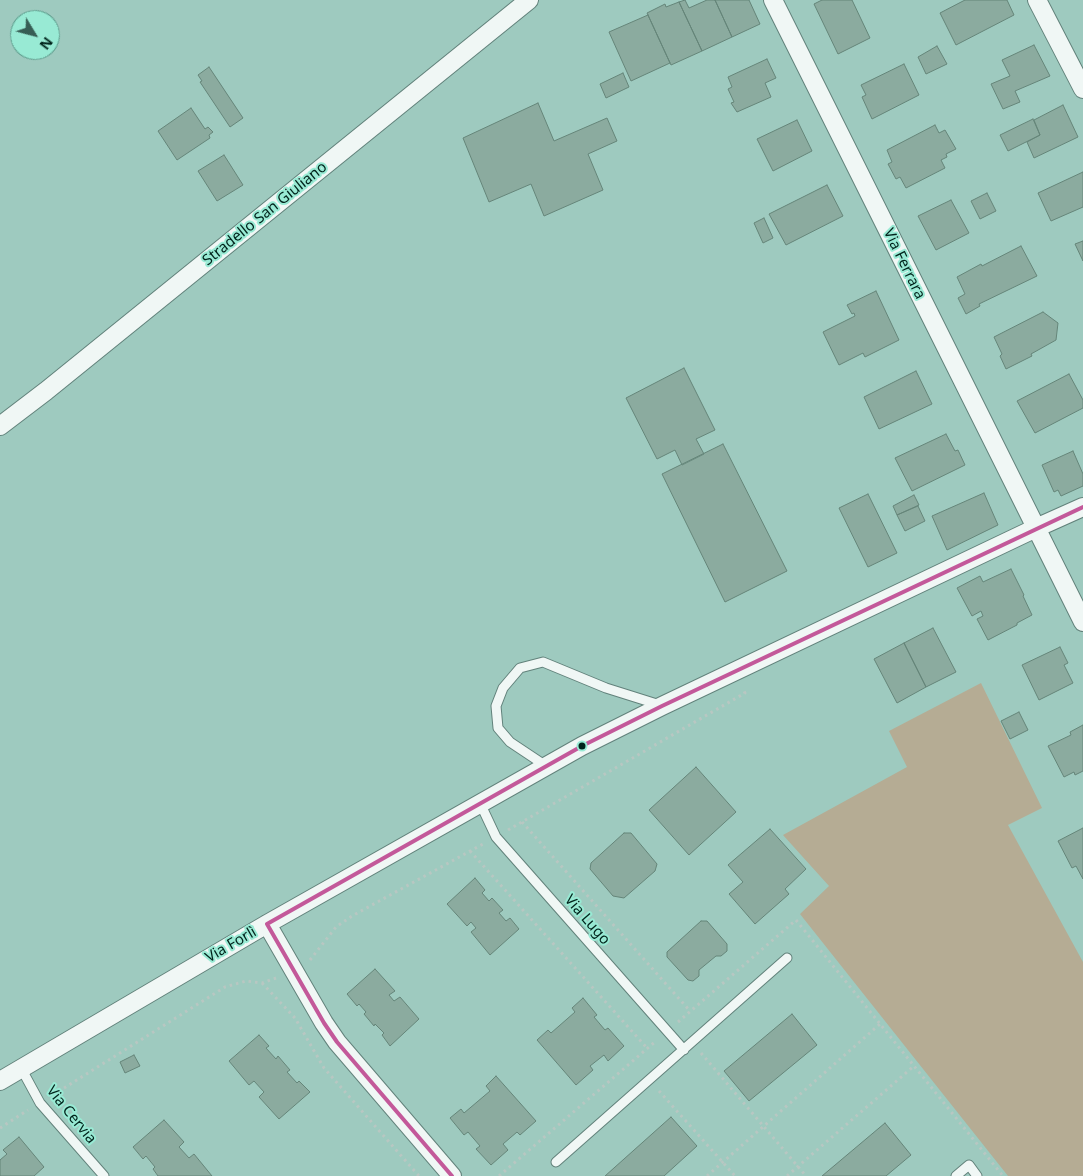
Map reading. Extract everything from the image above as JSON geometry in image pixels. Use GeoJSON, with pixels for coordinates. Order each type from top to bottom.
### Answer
{"type":"FeatureCollection","features":[{"type":"Feature","properties":{"kind":"street","name":"Stradello San Giuliano"},"geometry":{"type":"LineString","coordinates":[[0,426],[46,391],[529,0]]}},
{"type":"Feature","properties":{"kind":"street","name":"Via Ferrara"},"geometry":{"type":"LineString","coordinates":[[773,0],[1083,622]]}},
{"type":"Feature","properties":{"kind":"street"},"geometry":{"type":"LineString","coordinates":[[1038,0],[1083,89]]}},
{"type":"Feature","properties":{"kind":"street","name":"Via Forlì"},"geometry":{"type":"LineString","coordinates":[[0,1082],[267,924],[546,766],[662,706],[1083,507]]}},
{"type":"Feature","properties":{"kind":"street"},"geometry":{"type":"LineString","coordinates":[[267,924],[337,1042],[452,1176]]}},
{"type":"Feature","properties":{"kind":"lane"},"geometry":{"type":"LineString","coordinates":[[546,766],[510,742],[498,728],[496,706],[503,688],[520,668],[543,662],[606,688],[662,706]]}},
{"type":"Feature","properties":{"kind":"lane","name":"Via Lugo"},"geometry":{"type":"LineString","coordinates":[[480,803],[496,837],[684,1050]]}},
{"type":"Feature","properties":{"kind":"lane"},"geometry":{"type":"LineString","coordinates":[[556,1162],[787,958]]}},
{"type":"Feature","properties":{"kind":"lane","name":"Via Cervia"},"geometry":{"type":"LineString","coordinates":[[21,1068],[40,1103],[104,1176]]}},
{"type":"Feature","properties":{"kind":"lane"},"geometry":{"type":"LineString","coordinates":[[956,1176],[969,1165],[977,1176]]}},
{"type":"Feature","properties":{"kind":"path"},"geometry":{"type":"LineString","coordinates":[[0,1128],[225,987],[246,981],[262,983],[294,972],[307,963],[336,927],[352,916],[496,837],[746,693],[734,673]]}},
{"type":"Feature","properties":{"kind":"path"},"geometry":{"type":"LineString","coordinates":[[522,822],[690,1011]]}},
{"type":"Feature","properties":{"kind":"path"},"geometry":{"type":"LineString","coordinates":[[470,851],[647,1049]]}},
{"type":"Feature","properties":{"kind":"path"},"geometry":{"type":"LineString","coordinates":[[499,1176],[796,920],[1004,1176]]}},
{"type":"Feature","properties":{"kind":"path"},"geometry":{"type":"LineString","coordinates":[[262,983],[294,1018],[324,1068],[419,1176]]}},
{"type":"Feature","properties":{"kind":"path"},"geometry":{"type":"LineString","coordinates":[[707,1176],[880,1024]]}},
{"type":"Feature","properties":{"kind":"path"},"geometry":{"type":"LineString","coordinates":[[692,1043],[806,1176]]}},
{"type":"Feature","properties":{"kind":"path"},"geometry":{"type":"LineString","coordinates":[[787,1176],[914,1066]]}},
{"type":"Feature","properties":{"kind":"path"},"geometry":{"type":"LineString","coordinates":[[649,1080],[735,1176]]}},
{"type":"Feature","properties":{"kind":"shaded area"},"geometry":{"type":"Polygon","coordinates":[[[981,683],[1042,808],[1008,825],[1083,962],[1083,1176],[1008,1176],[800,914],[829,886],[783,835],[907,767],[889,731],[981,683]]]}},
{"type":"Feature","properties":{"kind":"building"},"geometry":{"type":"Polygon","coordinates":[[[685,0],[689,8],[707,0],[715,0],[732,37],[702,51],[679,2],[685,0]]]}},
{"type":"Feature","properties":{"kind":"building"},"geometry":{"type":"Polygon","coordinates":[[[715,0],[749,0],[760,24],[732,37],[715,0]]]}},
{"type":"Feature","properties":{"kind":"building"},"geometry":{"type":"Polygon","coordinates":[[[822,0],[852,0],[870,38],[838,54],[814,4],[822,0]]]}},
{"type":"Feature","properties":{"kind":"building"},"geometry":{"type":"Polygon","coordinates":[[[965,0],[1007,0],[1014,15],[956,45],[940,13],[965,0]]]}},
{"type":"Feature","properties":{"kind":"building"},"geometry":{"type":"Polygon","coordinates":[[[679,2],[702,51],[671,65],[647,13],[665,4],[666,7],[679,2]]]}},
{"type":"Feature","properties":{"kind":"building"},"geometry":{"type":"Polygon","coordinates":[[[648,15],[670,63],[631,81],[609,32],[648,15]]]}},
{"type":"Feature","properties":{"kind":"building"},"geometry":{"type":"Polygon","coordinates":[[[1034,45],[1050,76],[1015,91],[1020,102],[1003,109],[991,84],[1010,76],[1002,60],[1034,45]]]}},
{"type":"Feature","properties":{"kind":"building"},"geometry":{"type":"Polygon","coordinates":[[[937,46],[947,64],[926,74],[918,57],[937,46]]]}},
{"type":"Feature","properties":{"kind":"building"},"geometry":{"type":"Polygon","coordinates":[[[767,59],[776,78],[765,83],[771,97],[737,112],[731,103],[734,102],[728,89],[732,87],[728,77],[767,59]]]}},
{"type":"Feature","properties":{"kind":"building"},"geometry":{"type":"Polygon","coordinates":[[[904,64],[919,95],[872,119],[862,97],[866,95],[861,85],[904,64]]]}},
{"type":"Feature","properties":{"kind":"building"},"geometry":{"type":"Polygon","coordinates":[[[209,67],[243,118],[230,127],[200,82],[202,81],[198,75],[209,67]]]}},
{"type":"Feature","properties":{"kind":"building"},"geometry":{"type":"Polygon","coordinates":[[[623,73],[629,87],[606,98],[600,84],[623,73]]]}},
{"type":"Feature","properties":{"kind":"building"},"geometry":{"type":"Polygon","coordinates":[[[538,103],[554,141],[607,118],[617,141],[588,154],[603,190],[544,216],[531,184],[489,202],[463,138],[538,103]]]}},
{"type":"Feature","properties":{"kind":"building"},"geometry":{"type":"Polygon","coordinates":[[[1063,105],[1078,137],[1034,158],[1027,142],[1040,135],[1034,120],[1063,105]]]}},
{"type":"Feature","properties":{"kind":"building"},"geometry":{"type":"Polygon","coordinates":[[[191,108],[205,129],[208,127],[213,132],[209,135],[210,138],[177,160],[158,131],[191,108]]]}},
{"type":"Feature","properties":{"kind":"building"},"geometry":{"type":"Polygon","coordinates":[[[1033,119],[1040,135],[1008,151],[1000,135],[1033,119]]]}},
{"type":"Feature","properties":{"kind":"building"},"geometry":{"type":"Polygon","coordinates":[[[797,120],[812,151],[773,171],[757,139],[797,120]]]}},
{"type":"Feature","properties":{"kind":"building"},"geometry":{"type":"Polygon","coordinates":[[[935,125],[939,133],[945,130],[956,149],[946,154],[947,157],[941,160],[945,168],[906,188],[900,177],[896,179],[888,164],[892,162],[887,150],[935,125]]]}},
{"type":"Feature","properties":{"kind":"building"},"geometry":{"type":"Polygon","coordinates":[[[224,155],[243,185],[217,201],[198,171],[224,155]]]}},
{"type":"Feature","properties":{"kind":"building"},"geometry":{"type":"Polygon","coordinates":[[[1083,172],[1083,207],[1051,221],[1038,193],[1083,172]]]}},
{"type":"Feature","properties":{"kind":"building"},"geometry":{"type":"Polygon","coordinates":[[[827,185],[843,216],[786,245],[769,214],[827,185]]]}},
{"type":"Feature","properties":{"kind":"building"},"geometry":{"type":"Polygon","coordinates":[[[987,193],[996,211],[980,219],[971,201],[987,193]]]}},
{"type":"Feature","properties":{"kind":"building"},"geometry":{"type":"Polygon","coordinates":[[[951,200],[969,233],[936,250],[918,216],[951,200]]]}},
{"type":"Feature","properties":{"kind":"building"},"geometry":{"type":"Polygon","coordinates":[[[764,218],[773,238],[763,243],[754,223],[764,218]]]}},
{"type":"Feature","properties":{"kind":"building"},"geometry":{"type":"Polygon","coordinates":[[[1083,241],[1083,261],[1075,244],[1083,241]]]}},
{"type":"Feature","properties":{"kind":"building"},"geometry":{"type":"Polygon","coordinates":[[[1021,246],[1037,276],[979,304],[980,306],[966,314],[958,298],[965,294],[957,277],[1021,246]]]}},
{"type":"Feature","properties":{"kind":"building"},"geometry":{"type":"Polygon","coordinates":[[[876,291],[899,340],[865,357],[863,353],[839,365],[823,332],[855,316],[847,305],[876,291]]]}},
{"type":"Feature","properties":{"kind":"building"},"geometry":{"type":"Polygon","coordinates":[[[1043,312],[1058,323],[1056,340],[1031,354],[1032,356],[1006,369],[1000,356],[1002,354],[994,337],[1043,312]]]}},
{"type":"Feature","properties":{"kind":"building"},"geometry":{"type":"Polygon","coordinates":[[[684,368],[715,430],[696,439],[704,454],[682,465],[675,450],[657,459],[626,398],[684,368]]]}},
{"type":"Feature","properties":{"kind":"building"},"geometry":{"type":"Polygon","coordinates":[[[916,371],[932,404],[879,429],[864,397],[916,371]]]}},
{"type":"Feature","properties":{"kind":"building"},"geometry":{"type":"Polygon","coordinates":[[[1069,374],[1083,400],[1083,408],[1035,433],[1017,401],[1069,374]]]}},
{"type":"Feature","properties":{"kind":"building"},"geometry":{"type":"Polygon","coordinates":[[[946,434],[955,451],[958,450],[965,465],[912,491],[895,458],[946,434]]]}},
{"type":"Feature","properties":{"kind":"building"},"geometry":{"type":"Polygon","coordinates":[[[723,444],[787,571],[725,602],[662,474],[723,444]]]}},
{"type":"Feature","properties":{"kind":"building"},"geometry":{"type":"Polygon","coordinates":[[[1073,451],[1083,474],[1083,486],[1061,496],[1058,490],[1054,492],[1042,465],[1073,451]]]}},
{"type":"Feature","properties":{"kind":"building"},"geometry":{"type":"Polygon","coordinates":[[[984,493],[998,525],[947,550],[932,516],[984,493]]]}},
{"type":"Feature","properties":{"kind":"building"},"geometry":{"type":"Polygon","coordinates":[[[868,494],[897,553],[868,567],[839,508],[868,494]]]}},
{"type":"Feature","properties":{"kind":"building"},"geometry":{"type":"Polygon","coordinates":[[[914,495],[919,505],[897,515],[893,506],[914,495]]]}},
{"type":"Feature","properties":{"kind":"building"},"geometry":{"type":"Polygon","coordinates":[[[918,506],[925,521],[905,531],[897,515],[918,506]]]}},
{"type":"Feature","properties":{"kind":"building"},"geometry":{"type":"Polygon","coordinates":[[[1011,569],[1032,615],[988,640],[977,619],[983,616],[981,611],[972,616],[957,588],[980,576],[983,582],[1011,569]]]}},
{"type":"Feature","properties":{"kind":"building"},"geometry":{"type":"Polygon","coordinates":[[[933,628],[956,672],[926,687],[904,643],[933,628]]]}},
{"type":"Feature","properties":{"kind":"building"},"geometry":{"type":"Polygon","coordinates":[[[904,643],[926,687],[897,703],[874,659],[904,643]]]}},
{"type":"Feature","properties":{"kind":"building"},"geometry":{"type":"Polygon","coordinates":[[[1060,647],[1068,663],[1064,665],[1073,683],[1039,700],[1022,665],[1060,647]]]}},
{"type":"Feature","properties":{"kind":"building"},"geometry":{"type":"Polygon","coordinates":[[[1019,712],[1028,730],[1010,739],[1001,721],[1019,712]]]}},
{"type":"Feature","properties":{"kind":"building"},"geometry":{"type":"Polygon","coordinates":[[[1083,725],[1083,771],[1075,775],[1074,772],[1064,777],[1048,746],[1071,735],[1070,732],[1083,725]]]}},
{"type":"Feature","properties":{"kind":"building"},"geometry":{"type":"Polygon","coordinates":[[[696,767],[736,812],[689,855],[649,810],[696,767]]]}},
{"type":"Feature","properties":{"kind":"building"},"geometry":{"type":"Polygon","coordinates":[[[1083,828],[1083,879],[1076,866],[1072,868],[1058,841],[1083,828]]]}},
{"type":"Feature","properties":{"kind":"building"},"geometry":{"type":"Polygon","coordinates":[[[770,829],[806,869],[785,889],[789,894],[755,924],[729,894],[743,882],[728,865],[770,829]]]}},
{"type":"Feature","properties":{"kind":"building"},"geometry":{"type":"Polygon","coordinates":[[[624,833],[631,833],[657,864],[655,871],[624,898],[613,896],[590,869],[591,863],[624,833]]]}},
{"type":"Feature","properties":{"kind":"building"},"geometry":{"type":"Polygon","coordinates":[[[475,878],[485,890],[482,893],[489,901],[492,898],[503,910],[499,913],[506,921],[510,918],[519,929],[490,955],[471,932],[476,928],[471,922],[467,926],[447,904],[475,878]]]}},
{"type":"Feature","properties":{"kind":"building"},"geometry":{"type":"Polygon","coordinates":[[[701,921],[707,921],[727,944],[727,951],[721,956],[716,956],[699,970],[699,976],[693,981],[688,980],[667,957],[667,952],[701,921]]]}},
{"type":"Feature","properties":{"kind":"building"},"geometry":{"type":"Polygon","coordinates":[[[375,969],[395,991],[389,995],[394,1001],[400,997],[419,1019],[390,1046],[382,1035],[384,1033],[375,1024],[374,1026],[364,1014],[366,1012],[359,1004],[357,1006],[347,994],[375,969]]]}},
{"type":"Feature","properties":{"kind":"building"},"geometry":{"type":"Polygon","coordinates":[[[583,998],[597,1015],[594,1017],[605,1030],[608,1028],[624,1046],[608,1061],[604,1055],[590,1066],[593,1070],[576,1085],[537,1040],[548,1030],[551,1033],[575,1012],[572,1008],[583,998]]]}},
{"type":"Feature","properties":{"kind":"building"},"geometry":{"type":"Polygon","coordinates":[[[792,1014],[817,1045],[749,1101],[724,1071],[792,1014]]]}},
{"type":"Feature","properties":{"kind":"building"},"geometry":{"type":"Polygon","coordinates":[[[259,1035],[269,1046],[266,1048],[276,1059],[278,1056],[290,1070],[287,1072],[297,1083],[299,1081],[310,1092],[279,1119],[259,1097],[264,1092],[254,1081],[249,1085],[229,1061],[259,1035]]]}},
{"type":"Feature","properties":{"kind":"building"},"geometry":{"type":"Polygon","coordinates":[[[134,1055],[140,1066],[125,1073],[120,1062],[134,1055]]]}},
{"type":"Feature","properties":{"kind":"building"},"geometry":{"type":"Polygon","coordinates":[[[496,1076],[536,1121],[520,1135],[517,1132],[503,1144],[508,1150],[491,1165],[476,1149],[480,1146],[468,1132],[464,1135],[450,1118],[461,1109],[464,1113],[490,1091],[486,1086],[496,1076]]]}},
{"type":"Feature","properties":{"kind":"building"},"geometry":{"type":"Polygon","coordinates":[[[671,1117],[697,1146],[664,1176],[605,1176],[671,1117]]]}},
{"type":"Feature","properties":{"kind":"building"},"geometry":{"type":"Polygon","coordinates":[[[164,1120],[184,1142],[179,1147],[189,1158],[194,1154],[212,1176],[158,1176],[153,1169],[155,1167],[146,1156],[143,1159],[133,1147],[164,1120]]]}},
{"type":"Feature","properties":{"kind":"building"},"geometry":{"type":"Polygon","coordinates":[[[885,1123],[911,1155],[886,1176],[822,1176],[885,1123]]]}},
{"type":"Feature","properties":{"kind":"building"},"geometry":{"type":"Polygon","coordinates":[[[19,1137],[44,1167],[34,1176],[0,1176],[0,1160],[7,1154],[3,1150],[19,1137]]]}},
{"type":"Feature","properties":{"kind":"transit line"},"geometry":{"type":"LineString","coordinates":[[267,924],[582,746],[662,706],[1083,507]]}},
{"type":"Feature","properties":{"kind":"transit line"},"geometry":{"type":"LineString","coordinates":[[267,924],[337,1042],[452,1176]]}}]}
